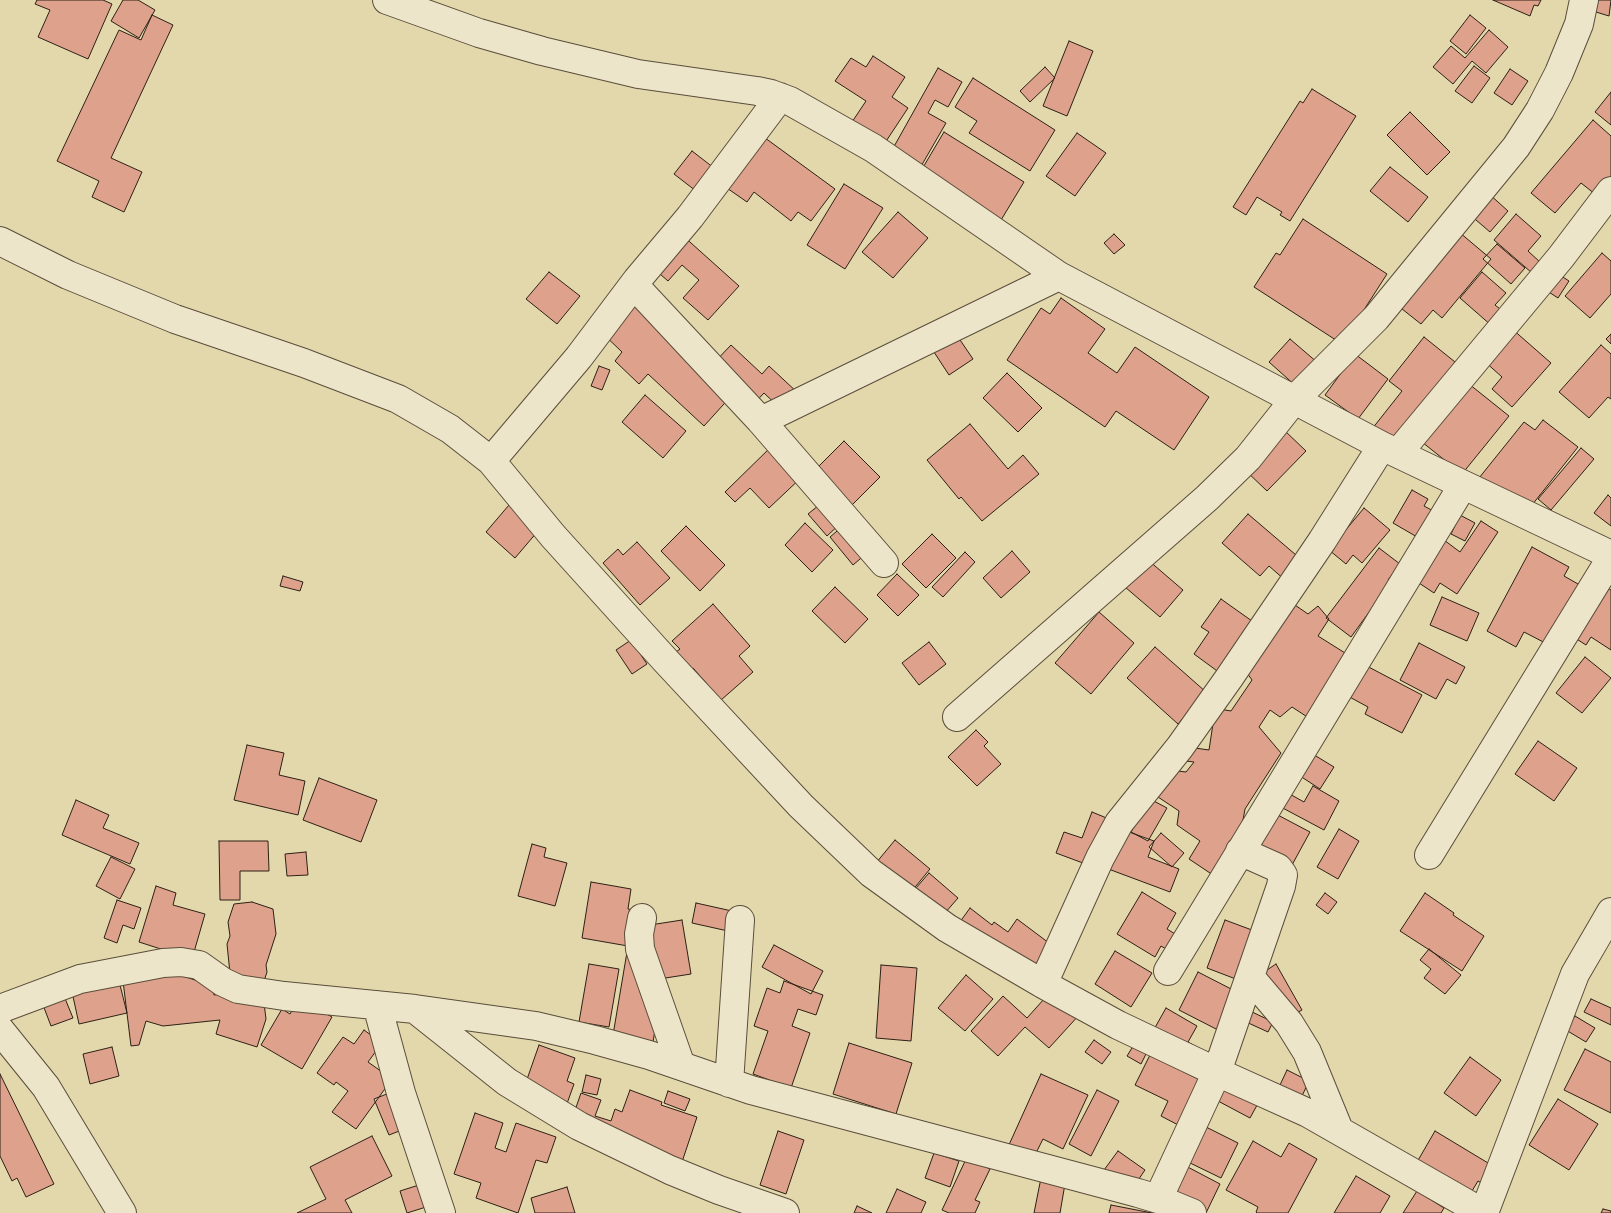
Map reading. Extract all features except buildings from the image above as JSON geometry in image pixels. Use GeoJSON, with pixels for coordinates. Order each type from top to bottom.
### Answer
{"type":"FeatureCollection","features":[{"type":"Feature","properties":{"kind":"street"},"geometry":{"type":"LineString","coordinates":[[387,0],[479,33],[542,51],[638,74],[757,91],[780,97],[874,148],[1059,276],[1390,450],[1611,556],[1429,855]]}},
{"type":"Feature","properties":{"kind":"street"},"geometry":{"type":"LineString","coordinates":[[957,717],[1207,498],[1248,458],[1294,400],[1376,318],[1516,147],[1540,110],[1559,73],[1579,24],[1584,0]]}},
{"type":"Feature","properties":{"kind":"street"},"geometry":{"type":"LineString","coordinates":[[491,461],[579,357],[634,285],[690,217],[780,97]]}},
{"type":"Feature","properties":{"kind":"street"},"geometry":{"type":"LineString","coordinates":[[1043,984],[1100,858],[1120,823],[1180,747],[1322,541],[1390,450],[1561,257],[1611,191]]}},
{"type":"Feature","properties":{"kind":"street"},"geometry":{"type":"LineString","coordinates":[[0,241],[68,275],[175,319],[304,363],[398,399],[450,429],[491,461],[554,536],[666,661],[801,806],[871,873],[947,928],[1043,984],[1118,1025],[1308,1113],[1483,1213],[1575,974],[1611,912]]}},
{"type":"Feature","properties":{"kind":"street"},"geometry":{"type":"LineString","coordinates":[[762,421],[1059,276]]}},
{"type":"Feature","properties":{"kind":"street"},"geometry":{"type":"LineString","coordinates":[[634,285],[762,421],[884,563]]}},
{"type":"Feature","properties":{"kind":"street"},"geometry":{"type":"LineString","coordinates":[[1168,971],[1463,485]]}},
{"type":"Feature","properties":{"kind":"street"},"geometry":{"type":"LineString","coordinates":[[0,1009],[80,979],[163,963],[181,962],[199,965],[223,982],[238,989],[284,996],[415,1009],[536,1026],[604,1042],[760,1093],[1175,1208],[1217,1072],[1251,978],[1281,886],[1283,875],[1278,868],[1240,851]]}},
{"type":"Feature","properties":{"kind":"street"},"geometry":{"type":"LineString","coordinates":[[642,918],[639,934],[640,949],[681,1066]]}},
{"type":"Feature","properties":{"kind":"street"},"geometry":{"type":"LineString","coordinates":[[729,1083],[740,920]]}},
{"type":"Feature","properties":{"kind":"street"},"geometry":{"type":"LineString","coordinates":[[1251,978],[1289,1023],[1307,1052],[1339,1130]]}},
{"type":"Feature","properties":{"kind":"street"},"geometry":{"type":"LineString","coordinates":[[377,1005],[401,1094],[442,1213]]}},
{"type":"Feature","properties":{"kind":"street"},"geometry":{"type":"LineString","coordinates":[[415,1009],[507,1082],[579,1126],[670,1170],[719,1190],[785,1213]]}},
{"type":"Feature","properties":{"kind":"street"},"geometry":{"type":"LineString","coordinates":[[0,1030],[46,1087],[122,1213]]}}]}
